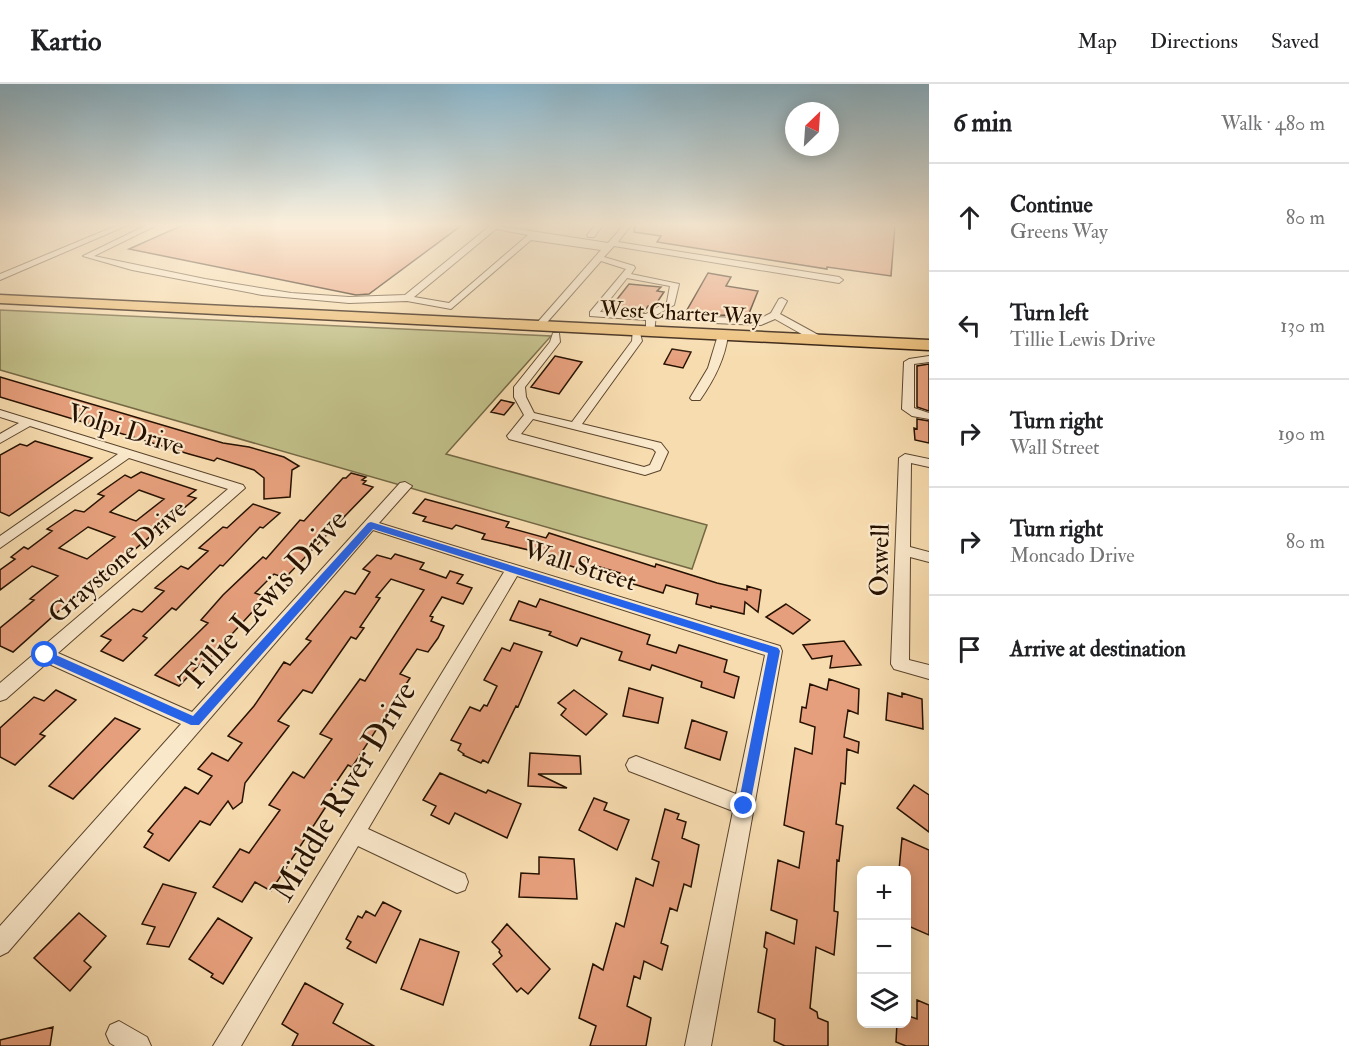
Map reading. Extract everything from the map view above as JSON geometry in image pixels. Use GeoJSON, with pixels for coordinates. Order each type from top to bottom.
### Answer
{"type":"FeatureCollection","features":[{"type":"Feature","properties":{"kind":"highway","name":"West Charter Way"},"geometry":{"type":"LineString","coordinates":[[0,299],[601,329],[646,326],[723,335],[929,345]]}},
{"type":"Feature","properties":{"kind":"street"},"geometry":{"type":"LineString","coordinates":[[0,277],[18,270]]}},
{"type":"Feature","properties":{"kind":"street"},"geometry":{"type":"LineString","coordinates":[[150,270],[231,288],[307,299],[383,301],[407,298],[450,306],[491,270]]}},
{"type":"Feature","properties":{"kind":"street"},"geometry":{"type":"LineString","coordinates":[[407,298],[441,270]]}},
{"type":"Feature","properties":{"kind":"street"},"geometry":{"type":"LineString","coordinates":[[538,326],[588,270]]}},
{"type":"Feature","properties":{"kind":"street"},"geometry":{"type":"LineString","coordinates":[[593,314],[629,270]]}},
{"type":"Feature","properties":{"kind":"street"},"geometry":{"type":"LineString","coordinates":[[775,270],[839,280]]}},
{"type":"Feature","properties":{"kind":"street"},"geometry":{"type":"LineString","coordinates":[[575,426],[637,341],[651,314],[659,312],[670,303],[675,284],[625,275]]}},
{"type":"Feature","properties":{"kind":"street"},"geometry":{"type":"LineString","coordinates":[[714,320],[761,322],[775,315],[782,301]]}},
{"type":"Feature","properties":{"kind":"street"},"geometry":{"type":"LineString","coordinates":[[593,314],[646,326]]}},
{"type":"Feature","properties":{"kind":"street"},"geometry":{"type":"LineString","coordinates":[[593,314],[601,329]]}},
{"type":"Feature","properties":{"kind":"street"},"geometry":{"type":"LineString","coordinates":[[775,315],[818,339]]}},
{"type":"Feature","properties":{"kind":"street"},"geometry":{"type":"LineString","coordinates":[[530,415],[513,436],[645,471],[655,467],[663,452],[657,446],[530,415],[520,397],[519,387],[555,342],[556,335]]}},
{"type":"Feature","properties":{"kind":"street"},"geometry":{"type":"LineString","coordinates":[[696,398],[707,383],[723,344],[723,335]]}},
{"type":"Feature","properties":{"kind":"street"},"geometry":{"type":"LineString","coordinates":[[929,359],[909,362],[908,409],[916,414],[929,416]]}},
{"type":"Feature","properties":{"kind":"street","name":"Volpi Drive"},"geometry":{"type":"LineString","coordinates":[[0,413],[238,488]]}},
{"type":"Feature","properties":{"kind":"street"},"geometry":{"type":"LineString","coordinates":[[0,439],[28,422]]}},
{"type":"Feature","properties":{"kind":"street"},"geometry":{"type":"LineString","coordinates":[[0,543],[128,453]]}},
{"type":"Feature","properties":{"kind":"street","name":"Oxwell"},"geometry":{"type":"LineString","coordinates":[[929,463],[905,458],[900,663],[929,672]]}},
{"type":"Feature","properties":{"kind":"street","name":"Tillie Lewis Drive"},"geometry":{"type":"LineString","coordinates":[[0,944],[405,486]]}},
{"type":"Feature","properties":{"kind":"street","name":"Graystone Drive"},"geometry":{"type":"LineString","coordinates":[[0,694],[238,488]]}},
{"type":"Feature","properties":{"kind":"street","name":"Wall Street"},"geometry":{"type":"LineString","coordinates":[[371,525],[774,651],[744,806]]}},
{"type":"Feature","properties":{"kind":"street"},"geometry":{"type":"LineString","coordinates":[[903,550],[929,557]]}},
{"type":"Feature","properties":{"kind":"street","name":"Middle River Drive"},"geometry":{"type":"LineString","coordinates":[[226,1046],[514,570]]}},
{"type":"Feature","properties":{"kind":"street"},"geometry":{"type":"LineString","coordinates":[[45,655],[195,722]]}},
{"type":"Feature","properties":{"kind":"street"},"geometry":{"type":"LineString","coordinates":[[636,765],[744,806],[698,1046]]}},
{"type":"Feature","properties":{"kind":"street"},"geometry":{"type":"LineString","coordinates":[[354,834],[457,882]]}},
{"type":"Feature","properties":{"kind":"shaded area"},"geometry":{"type":"Polygon","coordinates":[[[0,310],[551,336],[446,454],[707,525],[692,569],[0,370],[0,310]]]}},
{"type":"Feature","properties":{"kind":"building"},"geometry":{"type":"Polygon","coordinates":[[[232,270],[401,270],[369,294],[356,295],[232,270]]]}},
{"type":"Feature","properties":{"kind":"building"},"geometry":{"type":"Polygon","coordinates":[[[848,270],[891,270],[891,276],[848,270]]]}},
{"type":"Feature","properties":{"kind":"building"},"geometry":{"type":"Polygon","coordinates":[[[708,273],[731,277],[726,286],[758,291],[748,316],[717,315],[687,310],[708,273]]]}},
{"type":"Feature","properties":{"kind":"building"},"geometry":{"type":"Polygon","coordinates":[[[629,284],[661,287],[657,291],[664,292],[654,307],[648,306],[644,312],[611,307],[629,284]]]}},
{"type":"Feature","properties":{"kind":"building"},"geometry":{"type":"Polygon","coordinates":[[[672,349],[691,352],[683,368],[664,364],[672,349]]]}},
{"type":"Feature","properties":{"kind":"building"},"geometry":{"type":"Polygon","coordinates":[[[555,356],[582,362],[559,394],[531,387],[555,356]]]}},
{"type":"Feature","properties":{"kind":"building"},"geometry":{"type":"Polygon","coordinates":[[[929,364],[929,411],[917,407],[917,366],[929,364]]]}},
{"type":"Feature","properties":{"kind":"building"},"geometry":{"type":"Polygon","coordinates":[[[0,377],[223,443],[249,447],[284,457],[299,466],[292,470],[290,497],[264,499],[264,478],[254,470],[217,458],[214,461],[189,454],[0,397],[0,377]]]}},
{"type":"Feature","properties":{"kind":"building"},"geometry":{"type":"Polygon","coordinates":[[[501,400],[514,403],[504,415],[491,412],[501,400]]]}},
{"type":"Feature","properties":{"kind":"building"},"geometry":{"type":"Polygon","coordinates":[[[917,419],[929,421],[929,443],[915,440],[914,428],[917,429],[917,419]]]}},
{"type":"Feature","properties":{"kind":"building"},"geometry":{"type":"Polygon","coordinates":[[[35,441],[92,458],[9,516],[0,512],[0,455],[20,444],[27,446],[35,441]]]}},
{"type":"Feature","properties":{"kind":"building"},"geometry":{"type":"Polygon","coordinates":[[[141,472],[196,490],[188,496],[196,498],[71,603],[69,602],[13,652],[0,646],[0,628],[34,600],[30,599],[58,576],[32,566],[0,590],[0,570],[15,559],[11,557],[24,547],[28,549],[52,531],[47,529],[75,510],[84,512],[104,496],[98,494],[125,475],[131,478],[141,472]],[[139,490],[110,512],[136,521],[164,499],[139,490]],[[88,527],[59,548],[87,559],[115,537],[88,527]]]}},
{"type":"Feature","properties":{"kind":"building"},"geometry":{"type":"Polygon","coordinates":[[[351,473],[366,477],[362,480],[366,481],[363,484],[373,487],[285,578],[274,574],[255,593],[266,597],[210,658],[207,657],[179,686],[155,675],[208,623],[201,620],[223,595],[263,557],[266,559],[300,520],[304,521],[343,478],[351,473]]]}},
{"type":"Feature","properties":{"kind":"building"},"geometry":{"type":"Polygon","coordinates":[[[425,499],[509,522],[506,527],[546,538],[549,533],[655,567],[656,564],[717,583],[747,590],[747,586],[761,590],[758,612],[745,602],[744,614],[696,604],[698,594],[666,585],[663,593],[617,579],[620,573],[593,565],[590,572],[548,559],[550,555],[482,539],[485,534],[456,525],[452,529],[423,521],[426,517],[413,513],[425,499]]]}},
{"type":"Feature","properties":{"kind":"building"},"geometry":{"type":"Polygon","coordinates":[[[253,504],[280,513],[263,528],[260,527],[176,610],[172,608],[143,636],[147,638],[123,661],[101,651],[111,640],[101,636],[133,609],[142,612],[164,591],[155,588],[181,566],[188,569],[208,551],[199,548],[223,527],[227,528],[253,504]]]}},
{"type":"Feature","properties":{"kind":"building"},"geometry":{"type":"Polygon","coordinates":[[[395,554],[424,563],[420,569],[446,578],[450,571],[463,575],[457,583],[472,588],[463,604],[442,597],[430,616],[433,617],[431,621],[444,626],[438,638],[428,652],[417,649],[400,674],[410,678],[352,767],[348,765],[322,803],[327,805],[271,891],[255,882],[242,902],[213,887],[240,849],[249,853],[280,810],[269,805],[293,772],[304,778],[332,739],[320,734],[360,679],[365,681],[424,590],[391,579],[376,597],[380,598],[360,627],[364,628],[356,639],[351,637],[312,693],[303,690],[278,721],[289,726],[245,783],[242,802],[233,809],[228,801],[210,825],[200,821],[169,861],[144,847],[153,834],[148,831],[185,787],[198,794],[212,776],[198,769],[212,753],[228,761],[242,743],[228,736],[254,706],[284,662],[290,665],[311,641],[306,639],[345,591],[355,594],[370,572],[363,569],[377,555],[391,559],[395,554]]]}},
{"type":"Feature","properties":{"kind":"building"},"geometry":{"type":"Polygon","coordinates":[[[540,599],[650,635],[647,644],[676,653],[679,645],[727,660],[724,672],[739,677],[734,698],[701,687],[702,682],[652,665],[650,670],[619,660],[622,652],[581,638],[577,646],[549,635],[551,632],[510,620],[519,601],[536,607],[540,599]]]}},
{"type":"Feature","properties":{"kind":"building"},"geometry":{"type":"Polygon","coordinates":[[[786,604],[810,620],[793,634],[766,617],[786,604]]]}},
{"type":"Feature","properties":{"kind":"building"},"geometry":{"type":"Polygon","coordinates":[[[844,641],[861,665],[830,668],[832,656],[812,659],[803,645],[844,641]]]}},
{"type":"Feature","properties":{"kind":"building"},"geometry":{"type":"Polygon","coordinates":[[[514,643],[542,652],[518,707],[516,706],[488,763],[483,760],[481,763],[463,755],[458,750],[461,744],[451,740],[470,707],[480,711],[484,705],[487,706],[497,686],[484,680],[502,648],[510,651],[514,643]]]}},
{"type":"Feature","properties":{"kind":"building"},"geometry":{"type":"Polygon","coordinates":[[[829,679],[859,689],[858,714],[848,710],[844,737],[859,742],[858,753],[847,749],[845,784],[841,783],[836,824],[843,826],[839,861],[837,860],[834,911],[838,912],[834,955],[816,947],[810,1008],[817,1012],[818,1018],[828,1022],[828,1046],[785,1046],[774,1041],[775,1019],[758,1012],[767,949],[764,947],[766,932],[794,944],[797,920],[771,910],[778,860],[799,868],[804,832],[784,825],[795,748],[812,754],[815,727],[800,722],[802,707],[806,708],[810,684],[827,690],[829,679]]]}},
{"type":"Feature","properties":{"kind":"building"},"geometry":{"type":"Polygon","coordinates":[[[629,688],[663,698],[658,723],[623,716],[629,688]]]}},
{"type":"Feature","properties":{"kind":"building"},"geometry":{"type":"Polygon","coordinates":[[[56,690],[76,700],[40,734],[45,736],[15,765],[0,757],[0,728],[34,697],[44,701],[56,690]]]}},
{"type":"Feature","properties":{"kind":"building"},"geometry":{"type":"Polygon","coordinates":[[[574,690],[607,714],[586,735],[561,715],[566,709],[558,703],[574,690]]]}},
{"type":"Feature","properties":{"kind":"building"},"geometry":{"type":"Polygon","coordinates":[[[888,693],[902,697],[902,693],[922,699],[923,729],[886,720],[888,693]]]}},
{"type":"Feature","properties":{"kind":"building"},"geometry":{"type":"Polygon","coordinates":[[[115,718],[140,729],[73,799],[49,786],[115,718]]]}},
{"type":"Feature","properties":{"kind":"building"},"geometry":{"type":"Polygon","coordinates":[[[692,720],[727,732],[720,760],[685,748],[692,720]]]}},
{"type":"Feature","properties":{"kind":"building"},"geometry":{"type":"Polygon","coordinates":[[[530,753],[580,756],[581,774],[538,774],[567,788],[528,786],[530,753]]]}},
{"type":"Feature","properties":{"kind":"building"},"geometry":{"type":"Polygon","coordinates":[[[440,773],[486,793],[488,790],[521,804],[507,838],[455,813],[449,824],[431,815],[436,806],[423,800],[440,773]]]}},
{"type":"Feature","properties":{"kind":"building"},"geometry":{"type":"Polygon","coordinates":[[[914,785],[929,795],[929,832],[897,808],[914,785]]]}},
{"type":"Feature","properties":{"kind":"building"},"geometry":{"type":"Polygon","coordinates":[[[594,798],[607,803],[604,810],[629,820],[617,850],[579,830],[594,798]]]}},
{"type":"Feature","properties":{"kind":"building"},"geometry":{"type":"Polygon","coordinates":[[[665,809],[679,814],[677,819],[686,822],[682,838],[699,845],[691,887],[684,884],[677,911],[670,908],[661,943],[668,946],[662,970],[644,961],[640,979],[634,976],[627,1006],[651,1018],[646,1046],[590,1046],[596,1026],[579,1018],[593,964],[603,970],[616,923],[624,927],[636,878],[653,886],[659,862],[652,859],[665,809]]]}},
{"type":"Feature","properties":{"kind":"building"},"geometry":{"type":"Polygon","coordinates":[[[902,838],[929,850],[929,935],[911,927],[911,866],[899,866],[902,838]]]}},
{"type":"Feature","properties":{"kind":"building"},"geometry":{"type":"Polygon","coordinates":[[[539,857],[574,859],[577,899],[519,897],[521,873],[539,874],[539,857]]]}},
{"type":"Feature","properties":{"kind":"building"},"geometry":{"type":"Polygon","coordinates":[[[163,884],[196,893],[169,947],[147,944],[155,927],[142,924],[163,884]]]}},
{"type":"Feature","properties":{"kind":"building"},"geometry":{"type":"Polygon","coordinates":[[[383,902],[401,911],[376,963],[347,948],[351,942],[346,939],[358,916],[362,918],[366,911],[375,916],[383,902]]]}},
{"type":"Feature","properties":{"kind":"building"},"geometry":{"type":"Polygon","coordinates":[[[79,913],[106,936],[84,961],[91,967],[70,991],[34,958],[79,913]]]}},
{"type":"Feature","properties":{"kind":"building"},"geometry":{"type":"Polygon","coordinates":[[[218,918],[252,938],[223,984],[211,977],[213,974],[189,959],[218,918]]]}},
{"type":"Feature","properties":{"kind":"building"},"geometry":{"type":"Polygon","coordinates":[[[507,924],[550,969],[528,994],[521,988],[517,992],[493,964],[502,956],[500,950],[492,942],[507,924]]]}},
{"type":"Feature","properties":{"kind":"building"},"geometry":{"type":"Polygon","coordinates":[[[420,939],[459,952],[443,1005],[401,989],[420,939]]]}},
{"type":"Feature","properties":{"kind":"building"},"geometry":{"type":"Polygon","coordinates":[[[305,983],[343,1004],[333,1023],[374,1046],[292,1046],[298,1034],[282,1024],[305,983]]]}},
{"type":"Feature","properties":{"kind":"building"},"geometry":{"type":"Polygon","coordinates":[[[917,1000],[929,1005],[929,1046],[906,1046],[896,1042],[897,1028],[911,1028],[911,1017],[917,1019],[917,1000]]]}},
{"type":"Feature","properties":{"kind":"building"},"geometry":{"type":"Polygon","coordinates":[[[53,1027],[50,1046],[0,1046],[0,1040],[53,1027]]]}},
{"type":"Feature","properties":{"kind":"route"},"geometry":{"type":"LineString","coordinates":[[45,655],[195,722],[371,525],[774,651],[744,806]]}}]}
